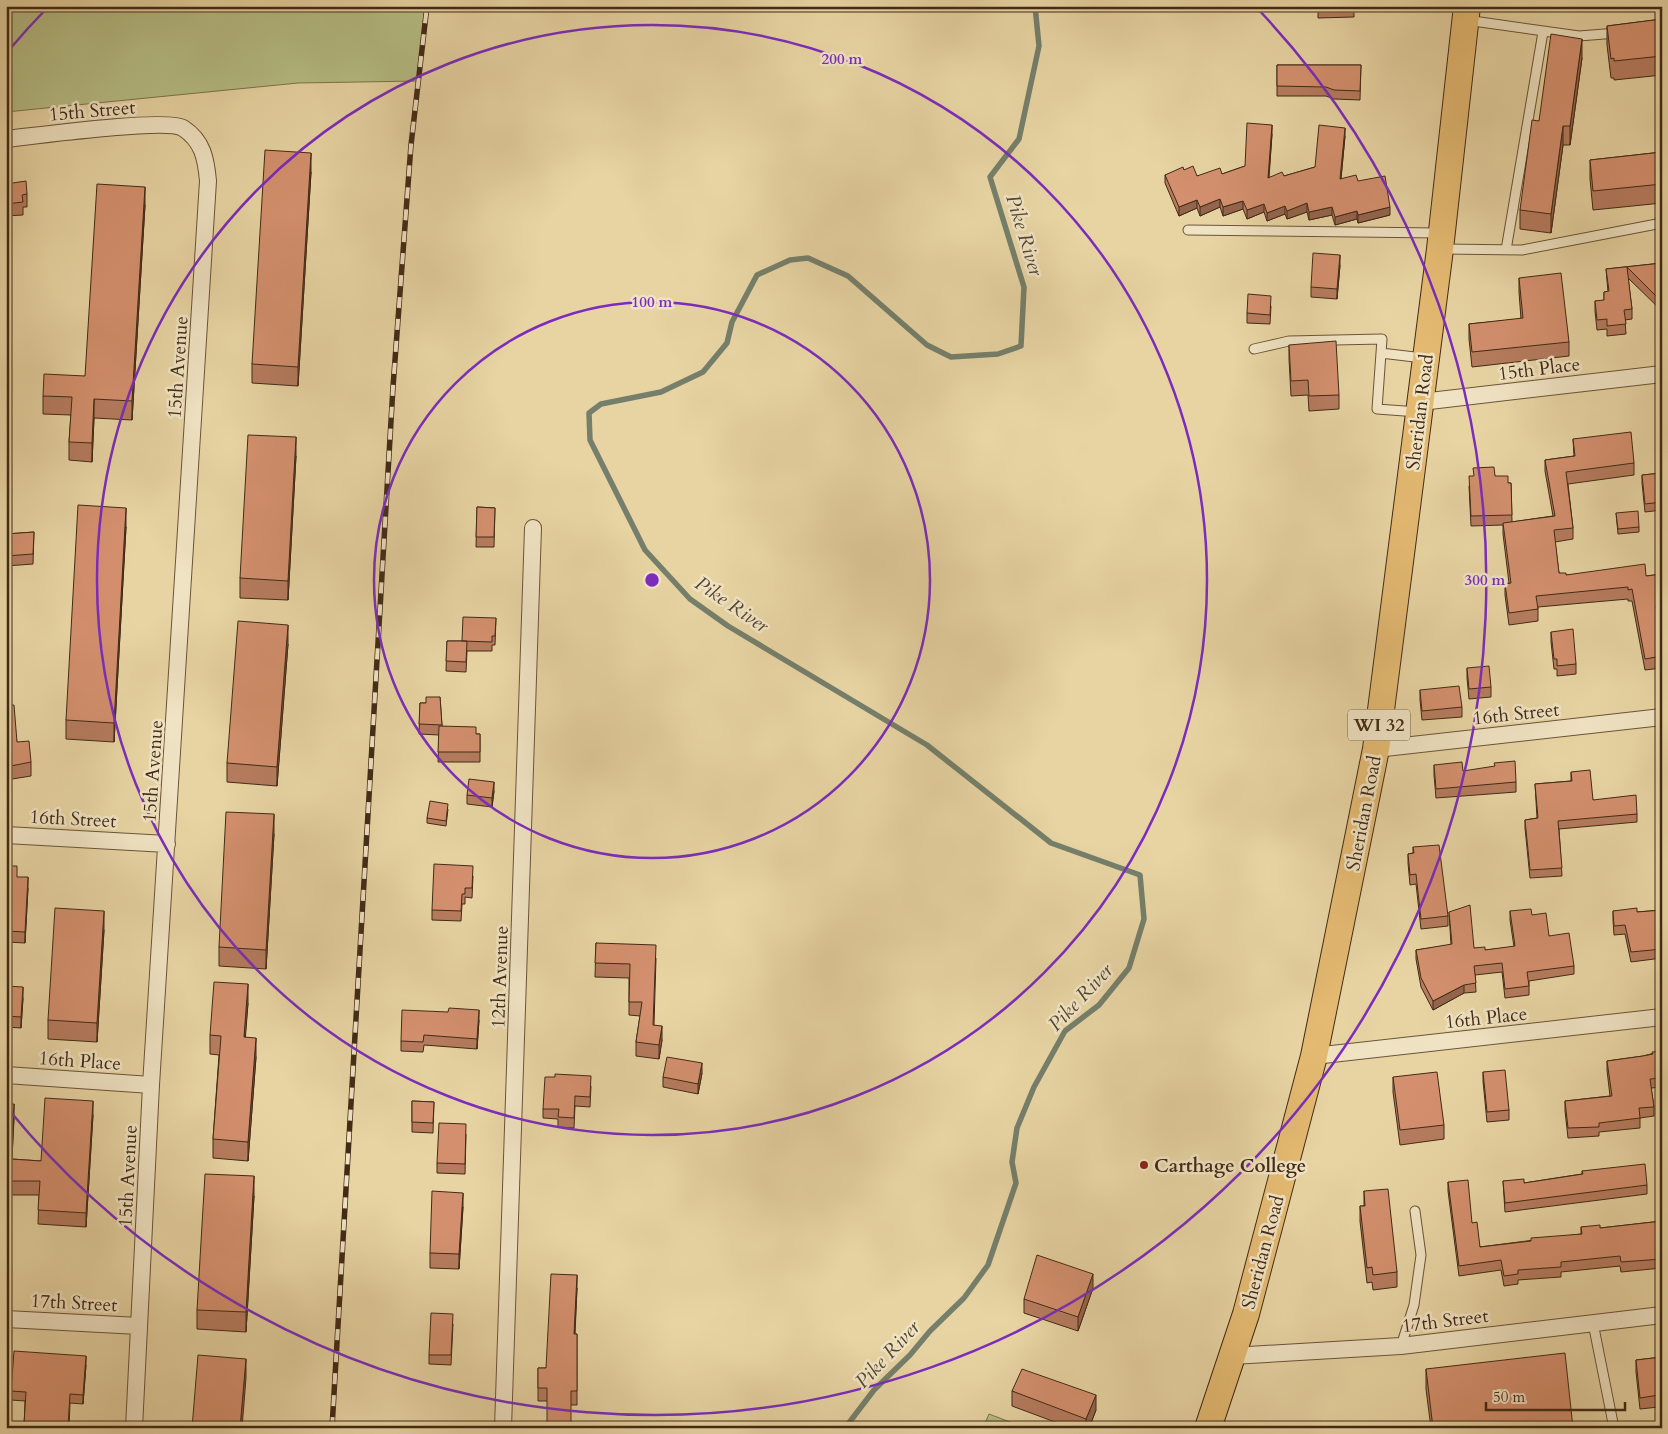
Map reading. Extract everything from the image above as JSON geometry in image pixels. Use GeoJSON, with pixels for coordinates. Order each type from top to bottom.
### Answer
{"type":"FeatureCollection","features":[{"type":"Feature","properties":{"kind":"main road","name":"Sheridan Road"},"geometry":{"type":"LineString","coordinates":[[1208,1428],[1246,1314],[1314,1056],[1376,749],[1441,241],[1466,13]]}},
{"type":"Feature","properties":{"kind":"street","name":"15th Street"},"geometry":{"type":"LineString","coordinates":[[6,139],[143,125],[181,127]]}},
{"type":"Feature","properties":{"kind":"street","name":"15th Avenue"},"geometry":{"type":"LineString","coordinates":[[134,1428],[151,1086],[208,181],[206,156],[200,144],[181,127]]}},
{"type":"Feature","properties":{"kind":"street","name":"15th Place"},"geometry":{"type":"LineString","coordinates":[[1420,407],[1662,374]]}},
{"type":"Feature","properties":{"kind":"street","name":"12th Avenue"},"geometry":{"type":"LineString","coordinates":[[502,1428],[533,528]]}},
{"type":"Feature","properties":{"kind":"street","name":"16th Street"},"geometry":{"type":"LineString","coordinates":[[1376,749],[1662,717]]}},
{"type":"Feature","properties":{"kind":"street","name":"16th Street"},"geometry":{"type":"LineString","coordinates":[[6,835],[167,844]]}},
{"type":"Feature","properties":{"kind":"street","name":"16th Place"},"geometry":{"type":"LineString","coordinates":[[1314,1056],[1662,1017]]}},
{"type":"Feature","properties":{"kind":"street","name":"16th Place"},"geometry":{"type":"LineString","coordinates":[[6,1075],[151,1086]]}},
{"type":"Feature","properties":{"kind":"street","name":"17th Street"},"geometry":{"type":"LineString","coordinates":[[1232,1356],[1401,1346],[1662,1315]]}},
{"type":"Feature","properties":{"kind":"street","name":"17th Street"},"geometry":{"type":"LineString","coordinates":[[6,1319],[139,1326]]}},
{"type":"Feature","properties":{"kind":"lane"},"geometry":{"type":"LineString","coordinates":[[1466,13],[1543,32],[1579,36],[1625,32]]}},
{"type":"Feature","properties":{"kind":"lane"},"geometry":{"type":"LineString","coordinates":[[1506,250],[1543,32]]}},
{"type":"Feature","properties":{"kind":"lane"},"geometry":{"type":"LineString","coordinates":[[1188,230],[1441,241],[1506,250],[1547,246],[1662,223]]}},
{"type":"Feature","properties":{"kind":"lane"},"geometry":{"type":"LineString","coordinates":[[1254,349],[1289,340],[1382,339],[1377,408],[1420,407]]}},
{"type":"Feature","properties":{"kind":"lane"},"geometry":{"type":"LineString","coordinates":[[1381,354],[1426,358]]}},
{"type":"Feature","properties":{"kind":"lane"},"geometry":{"type":"LineString","coordinates":[[1401,1346],[1414,1305],[1421,1255],[1415,1211]]}},
{"type":"Feature","properties":{"kind":"lane"},"geometry":{"type":"LineString","coordinates":[[1593,1323],[1614,1428]]}},
{"type":"Feature","properties":{"kind":"green space"},"geometry":{"type":"Polygon","coordinates":[[[6,6],[427,6],[419,81],[298,83],[6,112],[6,6]]]}},
{"type":"Feature","properties":{"kind":"green space"},"geometry":{"type":"Polygon","coordinates":[[[989,1414],[1018,1425],[1017,1428],[983,1428],[989,1414]]]}},
{"type":"Feature","properties":{"kind":"building"},"geometry":{"type":"Polygon","coordinates":[[[1318,6],[1354,6],[1354,8],[1318,8],[1318,6]]]}},
{"type":"Feature","properties":{"kind":"building"},"geometry":{"type":"Polygon","coordinates":[[[1662,19],[1662,56],[1614,61],[1614,58],[1611,59],[1607,26],[1662,19]]]}},
{"type":"Feature","properties":{"kind":"building"},"geometry":{"type":"Polygon","coordinates":[[[1551,34],[1582,39],[1570,126],[1563,126],[1551,214],[1520,210],[1532,120],[1539,121],[1551,34]]]}},
{"type":"Feature","properties":{"kind":"building"},"geometry":{"type":"Polygon","coordinates":[[[1277,65],[1361,65],[1360,91],[1334,90],[1326,87],[1277,86],[1277,65]]]}},
{"type":"Feature","properties":{"kind":"building"},"geometry":{"type":"Polygon","coordinates":[[[1247,123],[1272,125],[1268,178],[1282,172],[1284,176],[1315,167],[1319,125],[1345,128],[1340,179],[1356,175],[1358,181],[1385,176],[1390,207],[1358,215],[1357,211],[1335,217],[1332,207],[1309,212],[1307,203],[1287,211],[1285,206],[1267,213],[1264,204],[1247,210],[1243,201],[1223,207],[1220,199],[1200,207],[1197,200],[1179,207],[1165,175],[1183,167],[1184,170],[1193,166],[1197,176],[1220,168],[1222,174],[1245,166],[1247,123]]]}},
{"type":"Feature","properties":{"kind":"building"},"geometry":{"type":"Polygon","coordinates":[[[265,150],[311,153],[298,367],[252,364],[265,150]]]}},
{"type":"Feature","properties":{"kind":"building"},"geometry":{"type":"Polygon","coordinates":[[[1662,152],[1662,184],[1593,191],[1590,160],[1662,152]]]}},
{"type":"Feature","properties":{"kind":"building"},"geometry":{"type":"Polygon","coordinates":[[[26,181],[27,194],[22,195],[23,202],[6,204],[6,184],[26,181]]]}},
{"type":"Feature","properties":{"kind":"building"},"geometry":{"type":"Polygon","coordinates":[[[97,184],[145,187],[132,401],[94,399],[92,443],[69,442],[72,397],[43,396],[44,374],[85,376],[97,184]]]}},
{"type":"Feature","properties":{"kind":"building"},"geometry":{"type":"Polygon","coordinates":[[[1313,253],[1340,255],[1337,289],[1311,287],[1313,253]]]}},
{"type":"Feature","properties":{"kind":"building"},"geometry":{"type":"Polygon","coordinates":[[[1662,263],[1662,302],[1627,267],[1632,309],[1624,310],[1626,324],[1607,326],[1607,319],[1597,320],[1595,301],[1604,300],[1604,292],[1609,291],[1606,269],[1662,263]]]}},
{"type":"Feature","properties":{"kind":"building"},"geometry":{"type":"Polygon","coordinates":[[[1561,273],[1569,342],[1472,352],[1469,324],[1523,318],[1519,278],[1561,273]]]}},
{"type":"Feature","properties":{"kind":"building"},"geometry":{"type":"Polygon","coordinates":[[[1248,294],[1271,296],[1270,315],[1247,313],[1248,294]]]}},
{"type":"Feature","properties":{"kind":"building"},"geometry":{"type":"Polygon","coordinates":[[[1336,341],[1339,395],[1309,396],[1308,380],[1291,381],[1289,345],[1336,341]]]}},
{"type":"Feature","properties":{"kind":"building"},"geometry":{"type":"Polygon","coordinates":[[[1631,432],[1634,463],[1566,472],[1573,528],[1554,530],[1559,573],[1566,573],[1566,575],[1645,564],[1646,576],[1662,574],[1662,605],[1656,606],[1662,642],[1662,656],[1645,659],[1632,589],[1628,590],[1628,587],[1536,596],[1538,609],[1509,613],[1505,584],[1511,583],[1503,523],[1555,516],[1545,460],[1575,456],[1573,439],[1631,432]]]}},
{"type":"Feature","properties":{"kind":"building"},"geometry":{"type":"Polygon","coordinates":[[[248,435],[296,437],[288,581],[240,578],[248,435]]]}},
{"type":"Feature","properties":{"kind":"building"},"geometry":{"type":"Polygon","coordinates":[[[1494,467],[1495,476],[1508,476],[1508,483],[1511,483],[1512,515],[1471,516],[1469,476],[1474,476],[1473,468],[1494,467]]]}},
{"type":"Feature","properties":{"kind":"building"},"geometry":{"type":"Polygon","coordinates":[[[1662,473],[1662,502],[1645,504],[1642,475],[1662,473]]]}},
{"type":"Feature","properties":{"kind":"building"},"geometry":{"type":"Polygon","coordinates":[[[78,505],[126,508],[114,723],[66,720],[78,505]]]}},
{"type":"Feature","properties":{"kind":"building"},"geometry":{"type":"Polygon","coordinates":[[[477,507],[495,508],[494,537],[476,537],[477,507]]]}},
{"type":"Feature","properties":{"kind":"building"},"geometry":{"type":"Polygon","coordinates":[[[1638,511],[1639,527],[1618,529],[1616,513],[1638,511]]]}},
{"type":"Feature","properties":{"kind":"building"},"geometry":{"type":"Polygon","coordinates":[[[34,532],[33,554],[6,556],[6,534],[34,532]]]}},
{"type":"Feature","properties":{"kind":"building"},"geometry":{"type":"Polygon","coordinates":[[[463,617],[496,618],[495,636],[492,636],[492,642],[462,641],[463,617]]]}},
{"type":"Feature","properties":{"kind":"building"},"geometry":{"type":"Polygon","coordinates":[[[238,621],[288,625],[277,767],[227,763],[238,621]]]}},
{"type":"Feature","properties":{"kind":"building"},"geometry":{"type":"Polygon","coordinates":[[[1573,629],[1576,664],[1557,666],[1557,659],[1554,659],[1551,632],[1573,629]]]}},
{"type":"Feature","properties":{"kind":"building"},"geometry":{"type":"Polygon","coordinates":[[[447,641],[467,641],[466,662],[446,661],[447,641]]]}},
{"type":"Feature","properties":{"kind":"building"},"geometry":{"type":"Polygon","coordinates":[[[1489,666],[1491,687],[1469,689],[1467,668],[1489,666]]]}},
{"type":"Feature","properties":{"kind":"building"},"geometry":{"type":"Polygon","coordinates":[[[1459,686],[1462,707],[1422,711],[1420,690],[1459,686]]]}},
{"type":"Feature","properties":{"kind":"building"},"geometry":{"type":"Polygon","coordinates":[[[426,697],[440,697],[442,725],[419,724],[420,703],[426,703],[426,697]]]}},
{"type":"Feature","properties":{"kind":"building"},"geometry":{"type":"Polygon","coordinates":[[[6,705],[14,705],[17,742],[29,741],[31,762],[6,767],[6,705]]]}},
{"type":"Feature","properties":{"kind":"building"},"geometry":{"type":"Polygon","coordinates":[[[439,726],[476,727],[476,734],[480,734],[480,752],[438,752],[439,726]]]}},
{"type":"Feature","properties":{"kind":"building"},"geometry":{"type":"Polygon","coordinates":[[[1515,761],[1516,782],[1436,789],[1434,765],[1462,762],[1463,771],[1495,766],[1494,763],[1515,761]]]}},
{"type":"Feature","properties":{"kind":"building"},"geometry":{"type":"Polygon","coordinates":[[[1590,770],[1593,800],[1636,795],[1637,814],[1558,821],[1562,868],[1530,870],[1525,820],[1538,818],[1535,784],[1572,781],[1571,772],[1590,770]]]}},
{"type":"Feature","properties":{"kind":"building"},"geometry":{"type":"Polygon","coordinates":[[[469,779],[494,782],[492,798],[467,795],[469,779]]]}},
{"type":"Feature","properties":{"kind":"building"},"geometry":{"type":"Polygon","coordinates":[[[430,801],[448,804],[446,821],[427,818],[430,801]]]}},
{"type":"Feature","properties":{"kind":"building"},"geometry":{"type":"Polygon","coordinates":[[[226,812],[274,814],[266,950],[219,947],[226,812]]]}},
{"type":"Feature","properties":{"kind":"building"},"geometry":{"type":"Polygon","coordinates":[[[1439,845],[1448,916],[1421,919],[1416,874],[1410,875],[1408,854],[1414,853],[1413,847],[1439,845]]]}},
{"type":"Feature","properties":{"kind":"building"},"geometry":{"type":"Polygon","coordinates":[[[434,864],[473,866],[472,888],[465,888],[465,894],[462,894],[461,911],[432,910],[434,864]]]}},
{"type":"Feature","properties":{"kind":"building"},"geometry":{"type":"Polygon","coordinates":[[[6,866],[17,866],[17,877],[28,877],[25,932],[6,931],[6,866]]]}},
{"type":"Feature","properties":{"kind":"building"},"geometry":{"type":"Polygon","coordinates":[[[1470,905],[1474,948],[1485,947],[1485,950],[1515,946],[1510,911],[1531,909],[1532,915],[1546,913],[1549,936],[1569,933],[1574,966],[1527,972],[1529,986],[1505,989],[1502,963],[1474,966],[1476,983],[1464,985],[1433,1001],[1421,978],[1416,950],[1452,944],[1449,912],[1470,905]]]}},
{"type":"Feature","properties":{"kind":"building"},"geometry":{"type":"Polygon","coordinates":[[[55,908],[104,911],[97,1023],[48,1020],[55,908]]]}},
{"type":"Feature","properties":{"kind":"building"},"geometry":{"type":"Polygon","coordinates":[[[1637,908],[1637,912],[1662,910],[1662,949],[1631,952],[1625,925],[1614,926],[1613,911],[1637,908]]]}},
{"type":"Feature","properties":{"kind":"building"},"geometry":{"type":"Polygon","coordinates":[[[596,943],[656,945],[653,1025],[662,1026],[659,1045],[636,1042],[642,1002],[629,1002],[630,964],[595,963],[596,943]]]}},
{"type":"Feature","properties":{"kind":"building"},"geometry":{"type":"Polygon","coordinates":[[[214,982],[248,984],[244,1037],[256,1038],[248,1142],[213,1139],[221,1036],[210,1035],[214,982]]]}},
{"type":"Feature","properties":{"kind":"building"},"geometry":{"type":"Polygon","coordinates":[[[6,986],[23,987],[21,1017],[6,1016],[6,986]]]}},
{"type":"Feature","properties":{"kind":"building"},"geometry":{"type":"Polygon","coordinates":[[[449,1008],[479,1010],[477,1039],[424,1035],[423,1042],[401,1041],[402,1010],[448,1012],[449,1008]]]}},
{"type":"Feature","properties":{"kind":"building"},"geometry":{"type":"Polygon","coordinates":[[[1662,1051],[1662,1078],[1650,1079],[1654,1107],[1639,1108],[1640,1118],[1599,1123],[1599,1127],[1568,1128],[1565,1101],[1612,1096],[1607,1061],[1643,1056],[1653,1054],[1652,1052],[1662,1051]]]}},
{"type":"Feature","properties":{"kind":"building"},"geometry":{"type":"Polygon","coordinates":[[[667,1057],[702,1063],[698,1084],[663,1077],[667,1057]]]}},
{"type":"Feature","properties":{"kind":"building"},"geometry":{"type":"Polygon","coordinates":[[[1505,1070],[1509,1110],[1487,1112],[1483,1072],[1505,1070]]]}},
{"type":"Feature","properties":{"kind":"building"},"geometry":{"type":"Polygon","coordinates":[[[1437,1072],[1444,1125],[1400,1130],[1393,1077],[1437,1072]]]}},
{"type":"Feature","properties":{"kind":"building"},"geometry":{"type":"Polygon","coordinates":[[[555,1074],[591,1076],[590,1097],[575,1096],[574,1118],[558,1117],[559,1109],[543,1109],[545,1077],[555,1077],[555,1074]]]}},
{"type":"Feature","properties":{"kind":"building"},"geometry":{"type":"Polygon","coordinates":[[[45,1098],[93,1101],[86,1213],[38,1210],[40,1181],[6,1181],[6,1104],[14,1104],[11,1159],[41,1161],[45,1098]]]}},
{"type":"Feature","properties":{"kind":"building"},"geometry":{"type":"Polygon","coordinates":[[[412,1101],[434,1102],[433,1123],[412,1122],[412,1101]]]}},
{"type":"Feature","properties":{"kind":"building"},"geometry":{"type":"Polygon","coordinates":[[[439,1123],[466,1124],[465,1164],[437,1163],[439,1123]]]}},
{"type":"Feature","properties":{"kind":"building"},"geometry":{"type":"Polygon","coordinates":[[[1645,1164],[1647,1185],[1505,1203],[1503,1181],[1524,1179],[1524,1183],[1583,1174],[1582,1171],[1645,1164]]]}},
{"type":"Feature","properties":{"kind":"building"},"geometry":{"type":"Polygon","coordinates":[[[205,1174],[254,1176],[246,1312],[197,1310],[205,1174]]]}},
{"type":"Feature","properties":{"kind":"building"},"geometry":{"type":"Polygon","coordinates":[[[1468,1180],[1472,1223],[1477,1222],[1480,1247],[1531,1241],[1531,1238],[1582,1234],[1581,1227],[1600,1225],[1600,1228],[1662,1221],[1662,1259],[1621,1262],[1620,1256],[1561,1262],[1561,1267],[1518,1270],[1518,1274],[1504,1276],[1501,1260],[1459,1266],[1448,1182],[1468,1180]]]}},
{"type":"Feature","properties":{"kind":"building"},"geometry":{"type":"Polygon","coordinates":[[[1388,1189],[1397,1272],[1373,1275],[1372,1267],[1367,1268],[1360,1206],[1365,1206],[1364,1191],[1388,1189]]]}},
{"type":"Feature","properties":{"kind":"building"},"geometry":{"type":"Polygon","coordinates":[[[432,1191],[463,1193],[459,1254],[430,1253],[432,1191]]]}},
{"type":"Feature","properties":{"kind":"building"},"geometry":{"type":"Polygon","coordinates":[[[6,1223],[10,1223],[9,1242],[6,1242],[6,1223]]]}},
{"type":"Feature","properties":{"kind":"building"},"geometry":{"type":"Polygon","coordinates":[[[1037,1255],[1093,1274],[1078,1317],[1024,1299],[1037,1255]]]}},
{"type":"Feature","properties":{"kind":"building"},"geometry":{"type":"Polygon","coordinates":[[[551,1274],[577,1275],[574,1334],[577,1334],[577,1391],[571,1391],[571,1428],[547,1428],[547,1388],[538,1388],[538,1368],[546,1368],[551,1274]]]}},
{"type":"Feature","properties":{"kind":"building"},"geometry":{"type":"Polygon","coordinates":[[[431,1313],[453,1314],[451,1355],[429,1355],[431,1313]]]}},
{"type":"Feature","properties":{"kind":"building"},"geometry":{"type":"Polygon","coordinates":[[[14,1351],[86,1356],[83,1395],[70,1394],[68,1426],[24,1424],[26,1392],[11,1391],[14,1351]]]}},
{"type":"Feature","properties":{"kind":"building"},"geometry":{"type":"Polygon","coordinates":[[[1565,1353],[1573,1428],[1433,1428],[1426,1369],[1565,1353]]]}},
{"type":"Feature","properties":{"kind":"building"},"geometry":{"type":"Polygon","coordinates":[[[198,1355],[246,1359],[240,1428],[192,1428],[198,1355]]]}},
{"type":"Feature","properties":{"kind":"building"},"geometry":{"type":"Polygon","coordinates":[[[1662,1357],[1662,1425],[1659,1395],[1640,1398],[1636,1360],[1662,1357]]]}},
{"type":"Feature","properties":{"kind":"building"},"geometry":{"type":"Polygon","coordinates":[[[1022,1369],[1096,1395],[1086,1419],[1012,1391],[1022,1369]]]}},
{"type":"Feature","properties":{"kind":"waterway","name":"Pike River"},"geometry":{"type":"LineString","coordinates":[[845,1428],[874,1390],[964,1298],[988,1265],[1016,1183],[1012,1162],[1017,1128],[1034,1087],[1065,1031],[1099,1005],[1129,968],[1144,919],[1140,875],[1051,843],[927,745],[728,626],[690,599],[645,550],[590,440],[589,413],[601,404],[661,392],[703,372],[727,343],[732,322],[757,275],[790,260],[808,258],[848,276],[927,345],[951,357],[998,354],[1021,346],[1024,287],[990,177],[1019,139],[1039,46],[1035,6]]}},
{"type":"Feature","properties":{"kind":"railway"},"geometry":{"type":"LineString","coordinates":[[332,1428],[393,387],[411,145],[427,6]]}},
{"type":"Feature","properties":{"kind":"place","name":"Carthage College"},"geometry":{"type":"Point","coordinates":[1144,1165]}}]}
